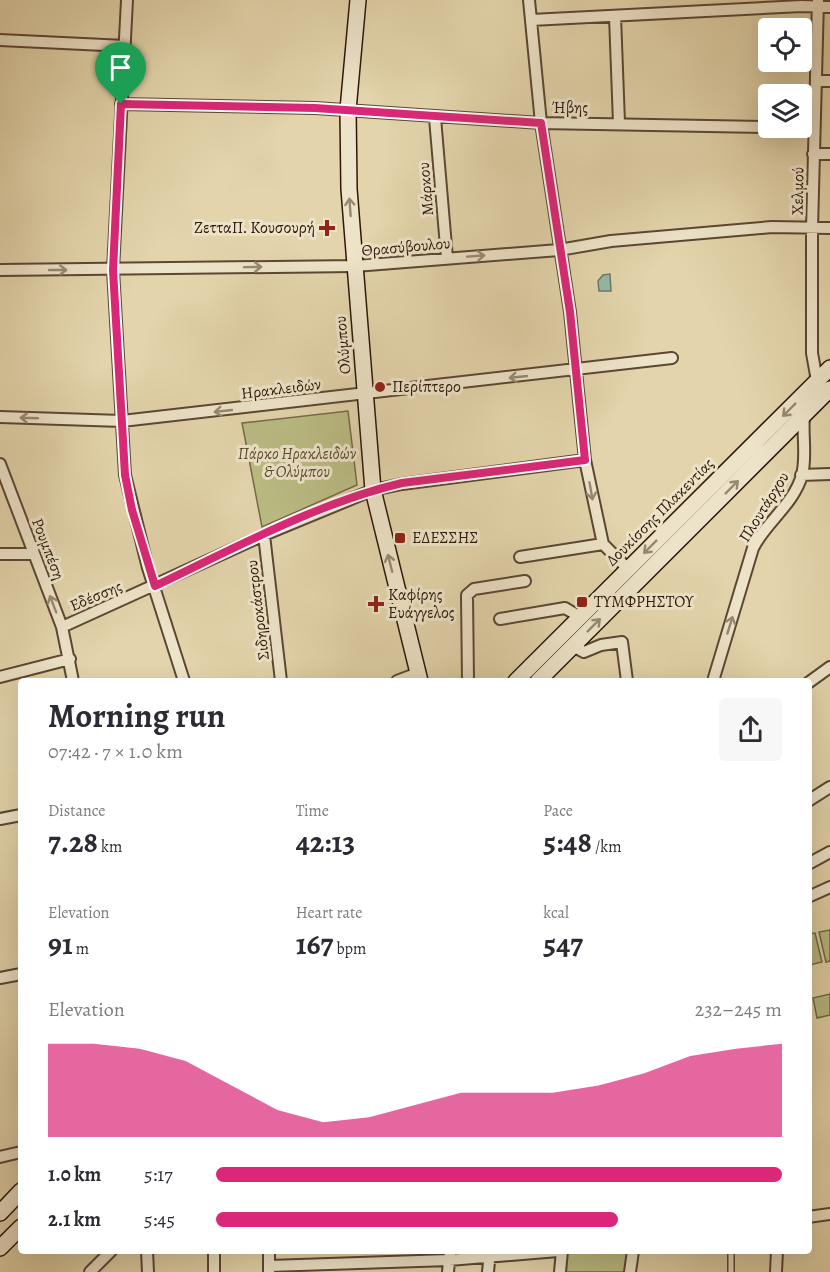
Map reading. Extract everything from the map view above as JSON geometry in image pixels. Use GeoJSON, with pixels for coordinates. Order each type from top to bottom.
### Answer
{"type":"FeatureCollection","features":[{"type":"Feature","properties":{"kind":"main road","name":"Ολύμπου"},"geometry":{"type":"LineString","coordinates":[[358,0],[348,110],[349,189],[372,490],[419,677]]}},
{"type":"Feature","properties":{"kind":"main road","name":"Δουκίσσης Πλακεντίας"},"geometry":{"type":"LineString","coordinates":[[541,678],[804,415],[824,385],[830,368]]}},
{"type":"Feature","properties":{"kind":"main road","name":"Δουκίσσης Πλακεντίας"},"geometry":{"type":"LineString","coordinates":[[519,678],[628,569],[824,385]]}},
{"type":"Feature","properties":{"kind":"main road"},"geometry":{"type":"LineString","coordinates":[[0,1213],[18,1194]]}},
{"type":"Feature","properties":{"kind":"main road"},"geometry":{"type":"LineString","coordinates":[[0,1248],[18,1230]]}},
{"type":"Feature","properties":{"kind":"street"},"geometry":{"type":"LineString","coordinates":[[127,0],[113,270],[127,490],[183,678]]}},
{"type":"Feature","properties":{"kind":"street"},"geometry":{"type":"LineString","coordinates":[[529,0],[541,123],[576,370],[585,460],[603,544],[628,569]]}},
{"type":"Feature","properties":{"kind":"street"},"geometry":{"type":"LineString","coordinates":[[531,20],[818,3],[830,7]]}},
{"type":"Feature","properties":{"kind":"street","name":"Χελμού"},"geometry":{"type":"LineString","coordinates":[[818,3],[813,154],[812,353],[824,385]]}},
{"type":"Feature","properties":{"kind":"street"},"geometry":{"type":"LineString","coordinates":[[615,16],[619,123]]}},
{"type":"Feature","properties":{"kind":"street"},"geometry":{"type":"LineString","coordinates":[[0,40],[125,46]]}},
{"type":"Feature","properties":{"kind":"street"},"geometry":{"type":"LineString","coordinates":[[817,81],[830,81]]}},
{"type":"Feature","properties":{"kind":"street","name":"Ήβης"},"geometry":{"type":"LineString","coordinates":[[121,104],[348,110],[435,118],[541,123],[758,127]]}},
{"type":"Feature","properties":{"kind":"street","name":"Μάρκου"},"geometry":{"type":"LineString","coordinates":[[435,118],[447,258]]}},
{"type":"Feature","properties":{"kind":"street"},"geometry":{"type":"LineString","coordinates":[[813,154],[830,154]]}},
{"type":"Feature","properties":{"kind":"street","name":"Θρασύβουλου"},"geometry":{"type":"LineString","coordinates":[[0,270],[354,266],[559,250],[611,241],[772,227],[830,228]]}},
{"type":"Feature","properties":{"kind":"street","name":"Ηρακλειδών"},"geometry":{"type":"LineString","coordinates":[[0,417],[122,421],[672,358]]}},
{"type":"Feature","properties":{"kind":"street","name":"Πλουτάρχου"},"geometry":{"type":"LineString","coordinates":[[714,678],[753,548],[797,487],[801,475],[804,415]]}},
{"type":"Feature","properties":{"kind":"street","name":"Εδέσσης"},"geometry":{"type":"LineString","coordinates":[[62,627],[264,535],[372,490],[402,483],[585,460]]}},
{"type":"Feature","properties":{"kind":"street","name":"Ρουμπέση"},"geometry":{"type":"LineString","coordinates":[[0,464],[62,627],[73,678]]}},
{"type":"Feature","properties":{"kind":"street"},"geometry":{"type":"LineString","coordinates":[[801,475],[830,474]]}},
{"type":"Feature","properties":{"kind":"street","name":"Σιδηροκάστρου"},"geometry":{"type":"LineString","coordinates":[[264,535],[281,678]]}},
{"type":"Feature","properties":{"kind":"street"},"geometry":{"type":"LineString","coordinates":[[520,557],[603,544]]}},
{"type":"Feature","properties":{"kind":"street"},"geometry":{"type":"LineString","coordinates":[[0,554],[34,554]]}},
{"type":"Feature","properties":{"kind":"street"},"geometry":{"type":"LineString","coordinates":[[468,678],[467,596],[474,589],[525,581]]}},
{"type":"Feature","properties":{"kind":"street"},"geometry":{"type":"LineString","coordinates":[[500,619],[565,608],[580,617]]}},
{"type":"Feature","properties":{"kind":"street"},"geometry":{"type":"LineString","coordinates":[[575,643],[573,646],[576,649],[584,652],[601,645],[622,642],[627,678]]}},
{"type":"Feature","properties":{"kind":"street"},"geometry":{"type":"LineString","coordinates":[[0,676],[70,659]]}},
{"type":"Feature","properties":{"kind":"street"},"geometry":{"type":"LineString","coordinates":[[812,680],[830,667]]}},
{"type":"Feature","properties":{"kind":"street"},"geometry":{"type":"LineString","coordinates":[[812,798],[830,787]]}},
{"type":"Feature","properties":{"kind":"street"},"geometry":{"type":"LineString","coordinates":[[0,819],[18,816]]}},
{"type":"Feature","properties":{"kind":"street"},"geometry":{"type":"LineString","coordinates":[[812,862],[830,852]]}},
{"type":"Feature","properties":{"kind":"street"},"geometry":{"type":"LineString","coordinates":[[812,895],[830,887]]}},
{"type":"Feature","properties":{"kind":"street"},"geometry":{"type":"LineString","coordinates":[[0,978],[18,975]]}},
{"type":"Feature","properties":{"kind":"street"},"geometry":{"type":"LineString","coordinates":[[0,1158],[18,1153]]}},
{"type":"Feature","properties":{"kind":"street"},"geometry":{"type":"LineString","coordinates":[[812,1216],[830,1214]]}},
{"type":"Feature","properties":{"kind":"street"},"geometry":{"type":"LineString","coordinates":[[90,1272],[108,1254]]}},
{"type":"Feature","properties":{"kind":"street"},"geometry":{"type":"LineString","coordinates":[[147,1254],[148,1272]]}},
{"type":"Feature","properties":{"kind":"street"},"geometry":{"type":"LineString","coordinates":[[214,1254],[214,1272]]}},
{"type":"Feature","properties":{"kind":"street"},"geometry":{"type":"LineString","coordinates":[[269,1269],[360,1268],[450,1256],[508,1254]]}},
{"type":"Feature","properties":{"kind":"street"},"geometry":{"type":"LineString","coordinates":[[560,1254],[560,1272]]}},
{"type":"Feature","properties":{"kind":"street"},"geometry":{"type":"LineString","coordinates":[[630,1272],[633,1254]]}},
{"type":"Feature","properties":{"kind":"street"},"geometry":{"type":"LineString","coordinates":[[776,1272],[777,1254]]}},
{"type":"Feature","properties":{"kind":"street"},"geometry":{"type":"LineString","coordinates":[[488,1272],[490,1255]]}},
{"type":"Feature","properties":{"kind":"street"},"geometry":{"type":"LineString","coordinates":[[448,1272],[450,1256]]}},
{"type":"Feature","properties":{"kind":"lane"},"geometry":{"type":"LineString","coordinates":[[731,1254],[731,1272]]}},
{"type":"Feature","properties":{"kind":"green space","name":"Πάρκο Ηρακλειδών & Ολύμπου"},"geometry":{"type":"Polygon","coordinates":[[[348,411],[357,485],[262,527],[242,423],[348,411]]]}},
{"type":"Feature","properties":{"kind":"green space"},"geometry":{"type":"Polygon","coordinates":[[[830,930],[830,961],[826,962],[819,932],[830,930]]]}},
{"type":"Feature","properties":{"kind":"green space"},"geometry":{"type":"Polygon","coordinates":[[[815,933],[822,962],[812,964],[812,934],[815,933]]]}},
{"type":"Feature","properties":{"kind":"green space"},"geometry":{"type":"Polygon","coordinates":[[[830,994],[830,1015],[817,1018],[813,998],[830,994]]]}},
{"type":"Feature","properties":{"kind":"green space"},"geometry":{"type":"Polygon","coordinates":[[[566,1254],[627,1254],[625,1272],[564,1272],[566,1254]]]}},
{"type":"Feature","properties":{"kind":"shaded area"},"geometry":{"type":"Polygon","coordinates":[[[610,274],[611,291],[599,291],[598,281],[603,275],[610,274]]]}},
{"type":"Feature","properties":{"kind":"place","name":"ΖετταΠ. Κουσουρή"},"geometry":{"type":"Point","coordinates":[327,228]}},
{"type":"Feature","properties":{"kind":"place","name":"Περίπτερο"},"geometry":{"type":"Point","coordinates":[380,387]}},
{"type":"Feature","properties":{"kind":"place","name":"ΕΔΕΣΣΗΣ"},"geometry":{"type":"Point","coordinates":[400,538]}},
{"type":"Feature","properties":{"kind":"place","name":"ΤΥΜΦΡΗΣΤΟΥ"},"geometry":{"type":"Point","coordinates":[582,602]}},
{"type":"Feature","properties":{"kind":"place","name":"Καφίρης Ευάγγελος"},"geometry":{"type":"Point","coordinates":[376,604]}},
{"type":"Feature","properties":{"kind":"route"},"geometry":{"type":"LineString","coordinates":[[121,104],[315,108],[435,118],[541,123],[570,312],[585,460],[402,483],[372,490],[264,535],[155,586],[132,510],[125,475],[113,270],[121,104]]}}]}
